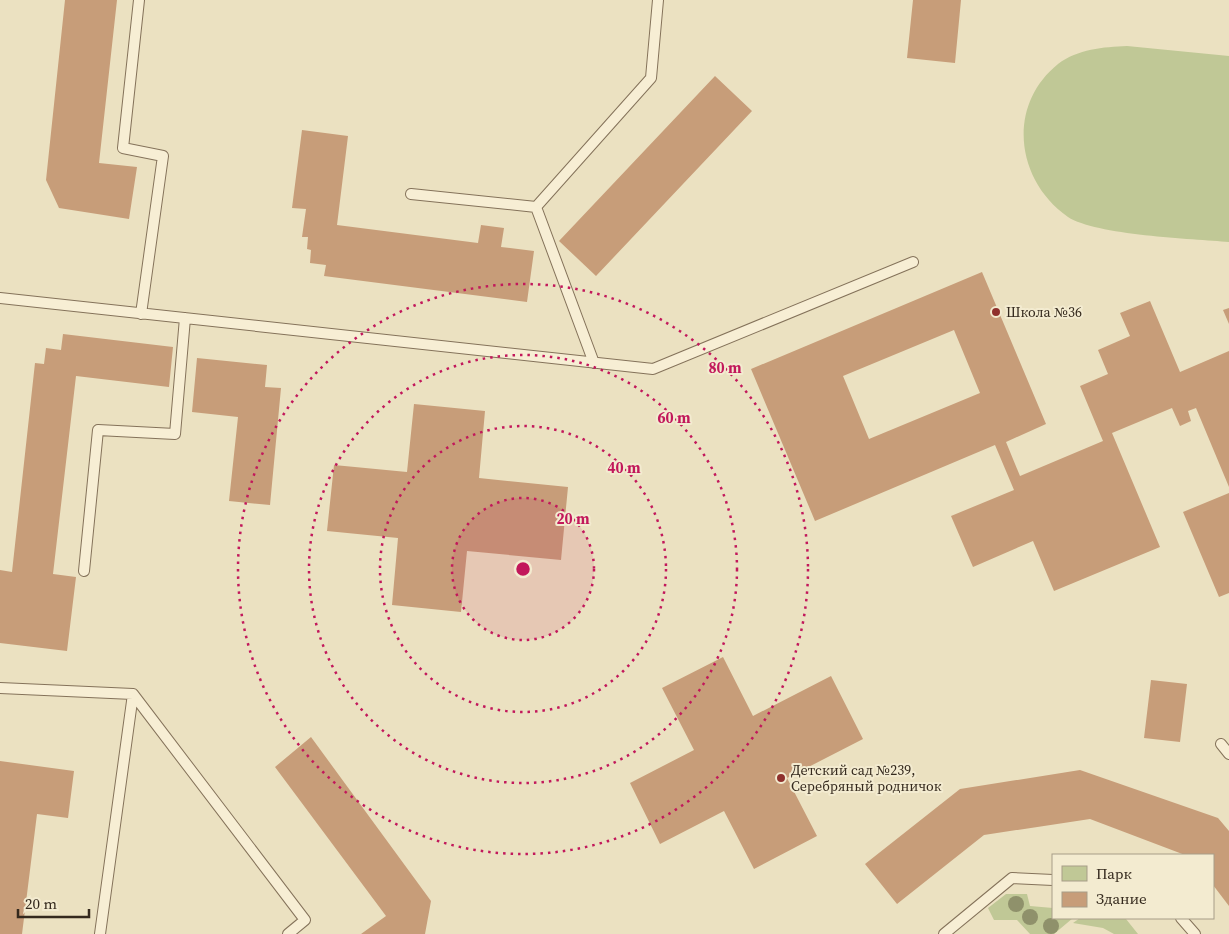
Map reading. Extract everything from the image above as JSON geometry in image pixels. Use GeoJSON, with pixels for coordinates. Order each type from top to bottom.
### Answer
{"type":"FeatureCollection","features":[{"type":"Feature","properties":{"kind":"lane"},"geometry":{"type":"LineString","coordinates":[[140,0],[123,148],[163,156],[141,314]]}},
{"type":"Feature","properties":{"kind":"lane"},"geometry":{"type":"LineString","coordinates":[[536,207],[650,78],[658,0]]}},
{"type":"Feature","properties":{"kind":"lane"},"geometry":{"type":"LineString","coordinates":[[411,194],[536,207]]}},
{"type":"Feature","properties":{"kind":"lane"},"geometry":{"type":"LineString","coordinates":[[536,207],[594,363]]}},
{"type":"Feature","properties":{"kind":"lane"},"geometry":{"type":"LineString","coordinates":[[0,298],[653,369],[913,262]]}},
{"type":"Feature","properties":{"kind":"lane"},"geometry":{"type":"LineString","coordinates":[[84,571],[98,430],[175,434],[185,318]]}},
{"type":"Feature","properties":{"kind":"lane"},"geometry":{"type":"LineString","coordinates":[[0,688],[133,694]]}},
{"type":"Feature","properties":{"kind":"lane"},"geometry":{"type":"LineString","coordinates":[[100,934],[133,694]]}},
{"type":"Feature","properties":{"kind":"lane"},"geometry":{"type":"LineString","coordinates":[[133,694],[305,920],[288,934]]}},
{"type":"Feature","properties":{"kind":"lane"},"geometry":{"type":"LineString","coordinates":[[1221,744],[1229,754]]}},
{"type":"Feature","properties":{"kind":"lane"},"geometry":{"type":"LineString","coordinates":[[944,934],[1012,878],[1052,880]]}},
{"type":"Feature","properties":{"kind":"lane"},"geometry":{"type":"LineString","coordinates":[[1182,919],[1195,934]]}},
{"type":"Feature","properties":{"kind":"green space"},"geometry":{"type":"Polygon","coordinates":[[[1127,46],[1229,56],[1229,242],[1169,238],[1121,232],[1081,223],[1068,217],[1051,202],[1037,184],[1028,164],[1024,143],[1025,121],[1030,101],[1041,81],[1058,64],[1074,55],[1100,48],[1127,46]]]}},
{"type":"Feature","properties":{"kind":"green space"},"geometry":{"type":"Polygon","coordinates":[[[1006,894],[1027,894],[1030,906],[1052,908],[1052,919],[1072,919],[1054,934],[1030,934],[1017,920],[994,920],[988,908],[1006,894]]]}},
{"type":"Feature","properties":{"kind":"green space"},"geometry":{"type":"Polygon","coordinates":[[[1079,919],[1126,919],[1138,934],[1114,934],[1103,928],[1073,923],[1079,919]]]}},
{"type":"Feature","properties":{"kind":"building"},"geometry":{"type":"Polygon","coordinates":[[[65,0],[117,0],[99,163],[137,167],[129,219],[59,208],[46,180],[65,0]]]}},
{"type":"Feature","properties":{"kind":"building"},"geometry":{"type":"Polygon","coordinates":[[[913,0],[961,0],[955,63],[907,58],[913,0]]]}},
{"type":"Feature","properties":{"kind":"building"},"geometry":{"type":"Polygon","coordinates":[[[715,76],[752,111],[596,276],[559,241],[715,76]]]}},
{"type":"Feature","properties":{"kind":"building"},"geometry":{"type":"Polygon","coordinates":[[[302,130],[348,136],[337,225],[478,243],[481,225],[504,228],[501,247],[534,251],[527,302],[324,276],[326,265],[310,263],[311,250],[307,249],[308,237],[302,237],[306,209],[292,208],[302,130]]]}},
{"type":"Feature","properties":{"kind":"building"},"geometry":{"type":"Polygon","coordinates":[[[982,272],[1046,424],[1006,442],[1020,476],[1103,441],[1080,386],[1108,374],[1098,350],[1130,336],[1120,313],[1150,301],[1180,372],[1229,351],[1229,487],[1196,408],[1188,411],[1191,421],[1180,426],[1172,408],[1112,433],[1160,547],[1054,591],[1033,541],[973,567],[951,516],[1014,490],[995,445],[815,521],[751,369],[982,272]],[[954,330],[843,376],[869,439],[980,393],[954,330]]]}},
{"type":"Feature","properties":{"kind":"building"},"geometry":{"type":"Polygon","coordinates":[[[1229,308],[1229,324],[1223,310],[1229,308]]]}},
{"type":"Feature","properties":{"kind":"building"},"geometry":{"type":"Polygon","coordinates":[[[63,334],[173,347],[169,387],[76,376],[53,574],[76,577],[67,651],[0,643],[0,570],[12,572],[35,363],[44,364],[46,348],[61,350],[63,334]]]}},
{"type":"Feature","properties":{"kind":"building"},"geometry":{"type":"Polygon","coordinates":[[[197,358],[267,365],[265,387],[281,388],[270,505],[229,501],[238,417],[192,412],[197,358]]]}},
{"type":"Feature","properties":{"kind":"building"},"geometry":{"type":"Polygon","coordinates":[[[414,404],[485,411],[479,478],[568,487],[561,560],[467,551],[461,612],[392,605],[398,538],[327,531],[334,465],[407,472],[414,404]]]}},
{"type":"Feature","properties":{"kind":"building"},"geometry":{"type":"Polygon","coordinates":[[[1229,493],[1229,593],[1219,597],[1183,512],[1229,493]]]}},
{"type":"Feature","properties":{"kind":"building"},"geometry":{"type":"Polygon","coordinates":[[[723,657],[753,716],[831,676],[863,739],[787,778],[817,836],[754,869],[724,811],[660,844],[630,783],[694,750],[662,688],[723,657]]]}},
{"type":"Feature","properties":{"kind":"building"},"geometry":{"type":"Polygon","coordinates":[[[1151,680],[1187,684],[1180,742],[1144,738],[1151,680]]]}},
{"type":"Feature","properties":{"kind":"building"},"geometry":{"type":"Polygon","coordinates":[[[311,737],[431,901],[425,934],[361,934],[386,916],[275,767],[311,737]]]}},
{"type":"Feature","properties":{"kind":"building"},"geometry":{"type":"Polygon","coordinates":[[[0,761],[74,771],[68,818],[37,814],[22,934],[0,934],[0,761]]]}},
{"type":"Feature","properties":{"kind":"building"},"geometry":{"type":"Polygon","coordinates":[[[1080,770],[1218,818],[1229,831],[1229,906],[1214,886],[1214,854],[1182,854],[1090,819],[984,835],[897,904],[865,864],[960,789],[1080,770]]]}},
{"type":"Feature","properties":{"kind":"place","name":"Школа №36"},"geometry":{"type":"Point","coordinates":[996,312]}},
{"type":"Feature","properties":{"kind":"place","name":"Детский сад №239, Серебряный родничок"},"geometry":{"type":"Point","coordinates":[781,778]}}]}
